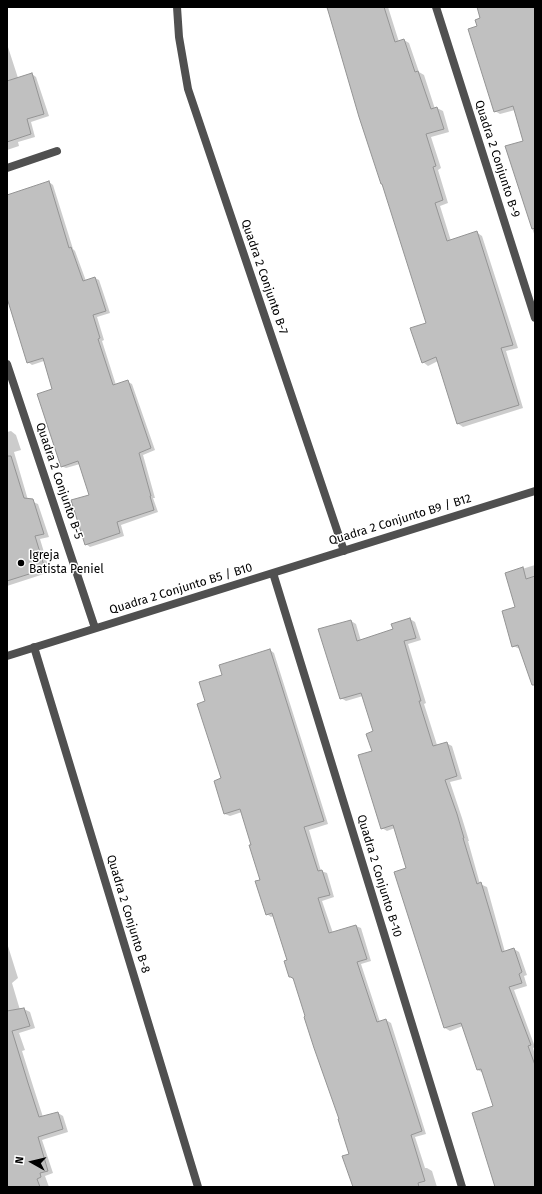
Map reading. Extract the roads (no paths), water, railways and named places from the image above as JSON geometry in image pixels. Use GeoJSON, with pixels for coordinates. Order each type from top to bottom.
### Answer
{"type":"FeatureCollection","features":[{"type":"Feature","properties":{"kind":"street","name":"Quadra 2 Conjunto B-7"},"geometry":{"type":"LineString","coordinates":[[177,7],[179,37],[188,89],[344,551]]}},
{"type":"Feature","properties":{"kind":"street","name":"Quadra 2 Conjunto B-9"},"geometry":{"type":"LineString","coordinates":[[436,7],[535,318]]}},
{"type":"Feature","properties":{"kind":"street"},"geometry":{"type":"LineString","coordinates":[[7,168],[57,151]]}},
{"type":"Feature","properties":{"kind":"street","name":"Quadra 2 Conjunto B-5"},"geometry":{"type":"LineString","coordinates":[[7,364],[95,628]]}},
{"type":"Feature","properties":{"kind":"street","name":"Quadra 2 Conjunto B9 / B12"},"geometry":{"type":"LineString","coordinates":[[273,573],[535,491]]}},
{"type":"Feature","properties":{"kind":"street","name":"Quadra 2 Conjunto B5 / B10"},"geometry":{"type":"LineString","coordinates":[[7,656],[273,573]]}},
{"type":"Feature","properties":{"kind":"street","name":"Quadra 2 Conjunto B-10"},"geometry":{"type":"LineString","coordinates":[[273,573],[462,1187]]}},
{"type":"Feature","properties":{"kind":"street","name":"Quadra 2 Conjunto B-8"},"geometry":{"type":"LineString","coordinates":[[34,648],[198,1187]]}},
{"type":"Feature","properties":{"kind":"place","name":"Igreja Batista Peniel"},"geometry":{"type":"Point","coordinates":[21,563]}}]}
